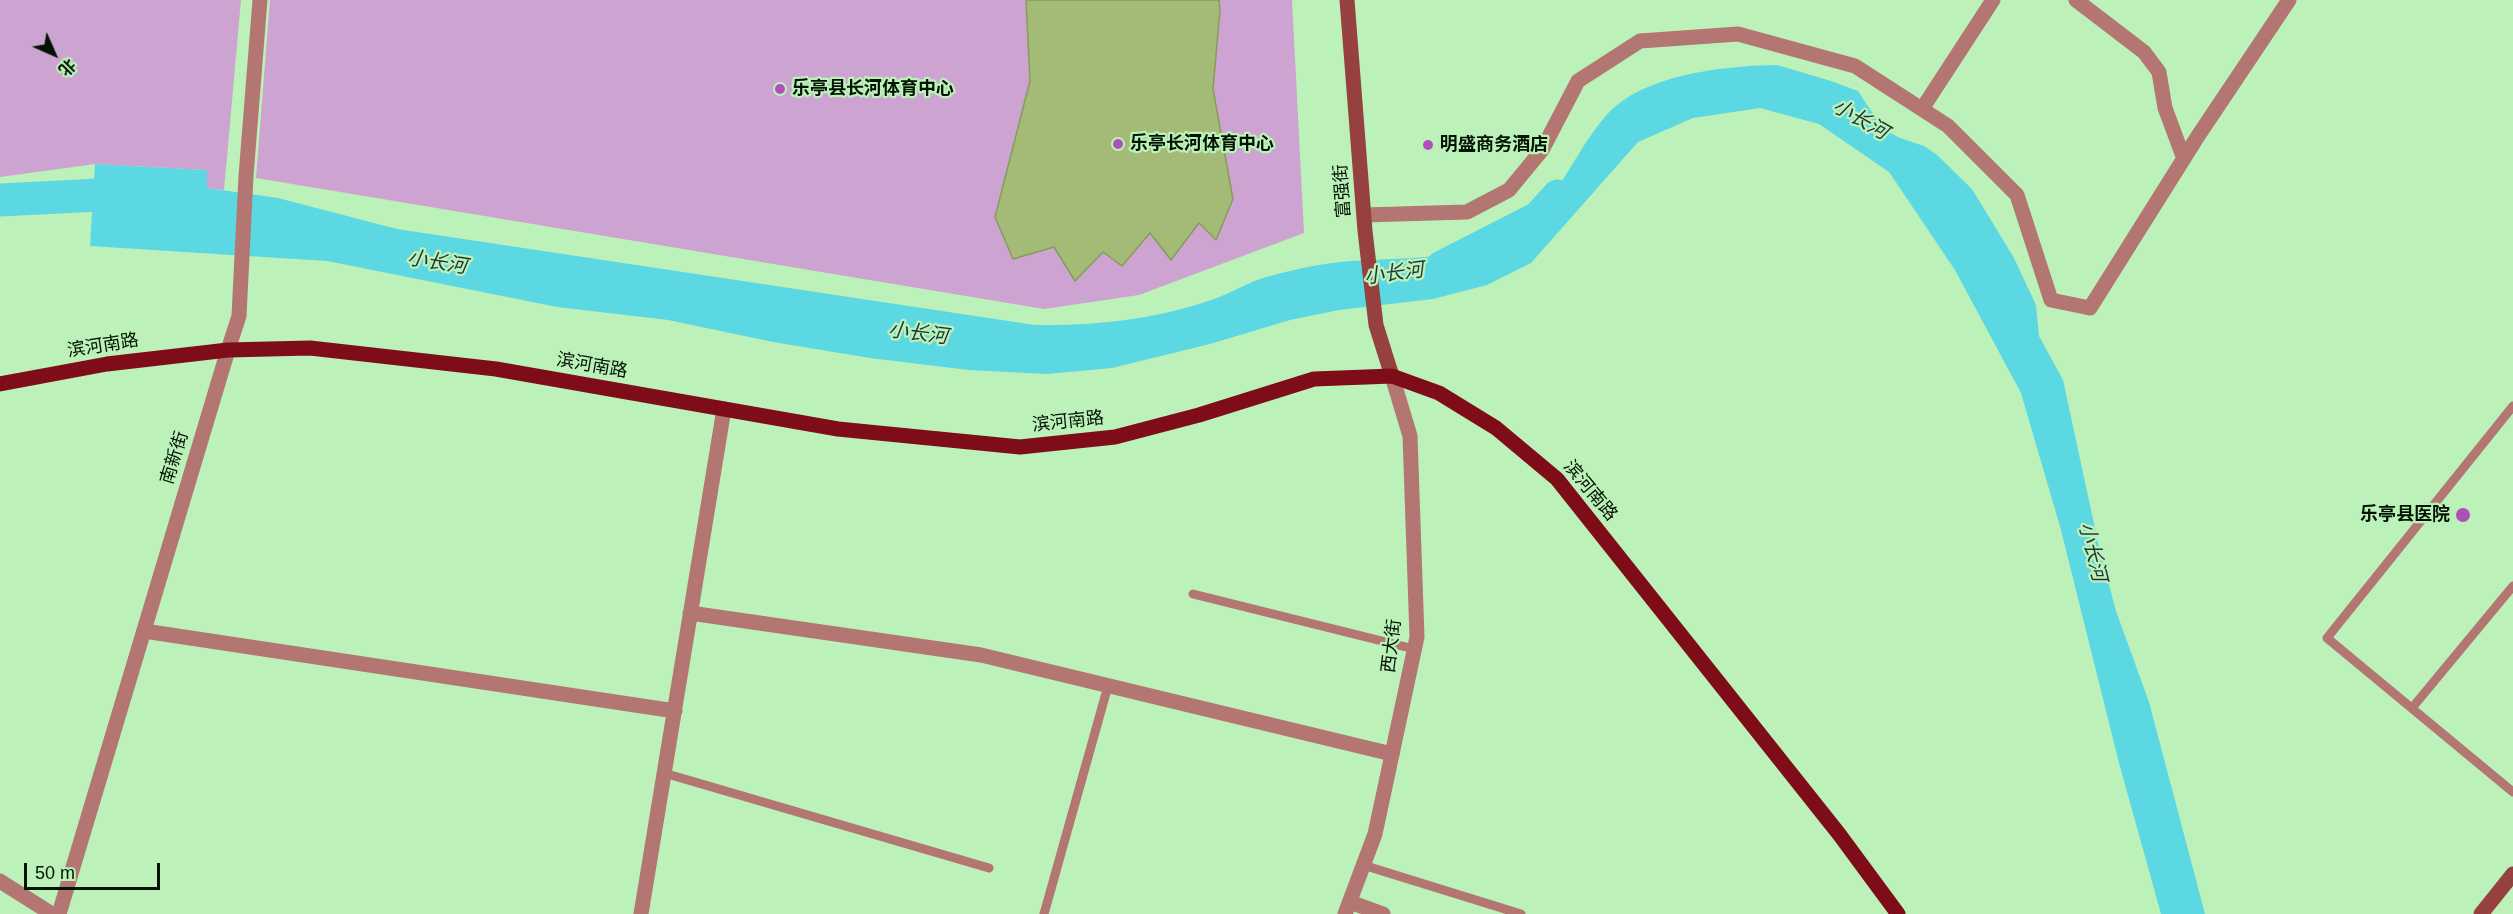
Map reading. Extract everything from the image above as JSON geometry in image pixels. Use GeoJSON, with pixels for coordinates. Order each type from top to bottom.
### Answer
{"type":"FeatureCollection","features":[{"type":"Feature","properties":{"kind":"main road","name":"富强街"},"geometry":{"type":"LineString","coordinates":[[1347,0],[1365,231],[1376,325],[1392,376]]}},
{"type":"Feature","properties":{"kind":"main road","name":"滨河南路"},"geometry":{"type":"LineString","coordinates":[[0,384],[107,364],[228,350],[310,348],[496,369],[838,429],[1020,447],[1115,437],[1199,415],[1314,379],[1392,376],[1439,393],[1477,416],[1496,428],[1557,479],[1839,834],[1895,913]]}},
{"type":"Feature","properties":{"kind":"main road"},"geometry":{"type":"LineString","coordinates":[[2481,914],[2513,874]]}},
{"type":"Feature","properties":{"kind":"street","name":"南新街"},"geometry":{"type":"LineString","coordinates":[[59,914],[239,316],[246,176],[260,0]]}},
{"type":"Feature","properties":{"kind":"street"},"geometry":{"type":"LineString","coordinates":[[1922,109],[1993,0]]}},
{"type":"Feature","properties":{"kind":"street"},"geometry":{"type":"LineString","coordinates":[[2076,0],[2144,52],[2159,72],[2165,108],[2184,159]]}},
{"type":"Feature","properties":{"kind":"street"},"geometry":{"type":"LineString","coordinates":[[1364,214],[1467,212],[1509,190],[1542,150],[1578,81],[1640,41],[1738,34],[1855,66],[1948,126],[2017,195],[2051,300],[2090,308],[2184,159],[2289,0]]}},
{"type":"Feature","properties":{"kind":"street","name":"西大街"},"geometry":{"type":"LineString","coordinates":[[1347,908],[1375,834],[1417,637],[1410,436],[1392,376]]}},
{"type":"Feature","properties":{"kind":"street"},"geometry":{"type":"LineString","coordinates":[[641,914],[724,409]]}},
{"type":"Feature","properties":{"kind":"street"},"geometry":{"type":"LineString","coordinates":[[690,614],[981,655],[1392,754]]}},
{"type":"Feature","properties":{"kind":"street"},"geometry":{"type":"LineString","coordinates":[[144,631],[675,711]]}},
{"type":"Feature","properties":{"kind":"street"},"geometry":{"type":"LineString","coordinates":[[0,881],[52,914]]}},
{"type":"Feature","properties":{"kind":"street"},"geometry":{"type":"LineString","coordinates":[[1347,908],[1383,914]]}},
{"type":"Feature","properties":{"kind":"lane"},"geometry":{"type":"LineString","coordinates":[[2512,788],[2327,638],[2513,406]]}},
{"type":"Feature","properties":{"kind":"lane"},"geometry":{"type":"LineString","coordinates":[[2412,708],[2513,586]]}},
{"type":"Feature","properties":{"kind":"lane"},"geometry":{"type":"LineString","coordinates":[[1193,594],[1414,649]]}},
{"type":"Feature","properties":{"kind":"lane"},"geometry":{"type":"LineString","coordinates":[[1044,914],[1108,686]]}},
{"type":"Feature","properties":{"kind":"lane"},"geometry":{"type":"LineString","coordinates":[[664,773],[989,868]]}},
{"type":"Feature","properties":{"kind":"lane"},"geometry":{"type":"LineString","coordinates":[[1363,865],[1521,914]]}},
{"type":"Feature","properties":{"kind":"shaded area"},"geometry":{"type":"Polygon","coordinates":[[[0,0],[241,0],[224,190],[206,188],[207,170],[95,164],[0,177],[0,0]]]}},
{"type":"Feature","properties":{"kind":"shaded area","name":"乐亭县长河体育中心"},"geometry":{"type":"Polygon","coordinates":[[[270,0],[1292,0],[1304,233],[1139,295],[1044,309],[256,178],[270,0]]]}},
{"type":"Feature","properties":{"kind":"water"},"geometry":{"type":"Polygon","coordinates":[[[1777,65],[1858,91],[1883,129],[1900,138],[1924,146],[1937,155],[1972,189],[2014,258],[2036,305],[2039,336],[2063,380],[2099,547],[2116,611],[2149,702],[2205,914],[2161,914],[2119,763],[2061,530],[2021,393],[1955,270],[1889,172],[1819,124],[1760,108],[1693,118],[1638,142],[1531,263],[1487,285],[1433,299],[1339,310],[1290,320],[1210,344],[1112,368],[1047,374],[969,370],[870,358],[773,342],[668,320],[557,307],[327,261],[90,246],[95,164],[207,170],[207,188],[278,198],[397,229],[1035,325],[1127,320],[1195,305],[1223,296],[1257,280],[1302,268],[1345,262],[1430,257],[1472,250],[1491,244],[1512,234],[1544,206],[1604,118],[1620,103],[1639,91],[1684,75],[1777,65]]]}},
{"type":"Feature","properties":{"kind":"building","name":"乐亭长河体育中心"},"geometry":{"type":"Polygon","coordinates":[[[1026,0],[1219,0],[1213,89],[1233,199],[1216,240],[1199,223],[1171,260],[1150,233],[1122,266],[1103,252],[1075,281],[1054,247],[1013,259],[995,217],[1030,81],[1026,0]]]}},
{"type":"Feature","properties":{"kind":"waterway","name":"小长河"},"geometry":{"type":"LineString","coordinates":[[0,200],[137,193]]}},
{"type":"Feature","properties":{"kind":"waterway","name":"小长河"},"geometry":{"type":"LineString","coordinates":[[1442,267],[1538,218],[1558,196]]}},
{"type":"Feature","properties":{"kind":"place","name":"乐亭县长河体育中心"},"geometry":{"type":"Point","coordinates":[780,89]}},
{"type":"Feature","properties":{"kind":"place","name":"乐亭长河体育中心"},"geometry":{"type":"Point","coordinates":[1118,144]}},
{"type":"Feature","properties":{"kind":"place","name":"明盛商务酒店"},"geometry":{"type":"Point","coordinates":[1428,145]}},
{"type":"Feature","properties":{"kind":"place","name":"乐亭县医院"},"geometry":{"type":"Point","coordinates":[2463,515]}}]}
